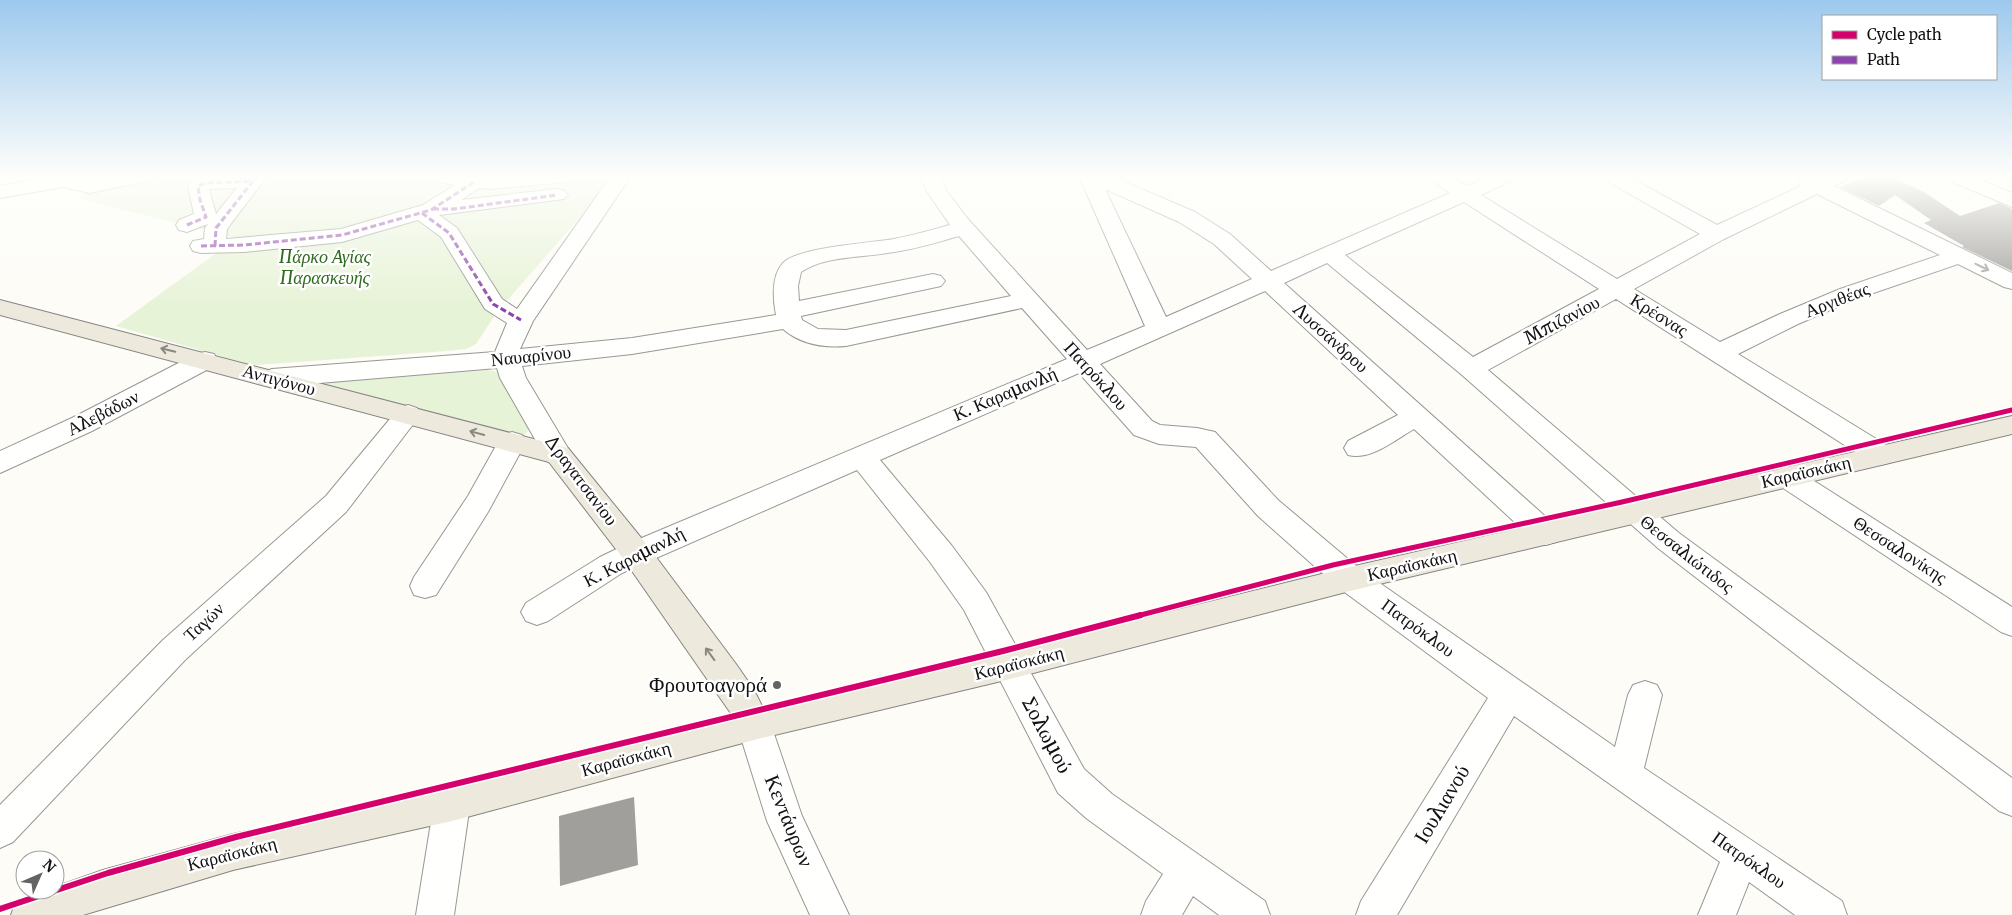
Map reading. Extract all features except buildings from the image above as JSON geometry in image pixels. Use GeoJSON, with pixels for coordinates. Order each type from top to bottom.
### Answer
{"type":"FeatureCollection","features":[{"type":"Feature","properties":{"kind":"main road","name":"Αντιγόνου"},"geometry":{"type":"LineString","coordinates":[[0,307],[558,455]]}},
{"type":"Feature","properties":{"kind":"main road","name":"Καραϊσκάκη"},"geometry":{"type":"LineString","coordinates":[[30,915],[103,890],[233,852],[452,804],[754,725],[1010,666],[1350,579],[2012,425]]}},
{"type":"Feature","properties":{"kind":"main road","name":"Δραγατσανίου"},"geometry":{"type":"LineString","coordinates":[[558,455],[636,552],[742,700],[754,725]]}},
{"type":"Feature","properties":{"kind":"street"},"geometry":{"type":"LineString","coordinates":[[187,226],[202,219]]}},
{"type":"Feature","properties":{"kind":"street"},"geometry":{"type":"LineString","coordinates":[[223,219],[216,228],[208,246],[277,243],[342,235],[400,219]]}},
{"type":"Feature","properties":{"kind":"street"},"geometry":{"type":"LineString","coordinates":[[435,219],[449,233],[493,304],[521,320]]}},
{"type":"Feature","properties":{"kind":"street"},"geometry":{"type":"LineString","coordinates":[[507,359],[508,348],[521,320],[591,219]]}},
{"type":"Feature","properties":{"kind":"street","name":"Πατρόκλου"},"geometry":{"type":"LineString","coordinates":[[957,219],[1027,300],[1143,428],[1160,436],[1197,436],[1211,444],[1268,508],[1350,579],[1509,694],[1828,915]]}},
{"type":"Feature","properties":{"kind":"street"},"geometry":{"type":"LineString","coordinates":[[1108,219],[1158,328]]}},
{"type":"Feature","properties":{"kind":"street","name":"Λυσσάνδρου"},"geometry":{"type":"LineString","coordinates":[[1189,219],[1199,223],[1229,245],[1269,280],[1546,534]]}},
{"type":"Feature","properties":{"kind":"street","name":"Κ. Καραμανλή"},"geometry":{"type":"LineString","coordinates":[[537,612],[611,565],[636,552],[1410,219]]}},
{"type":"Feature","properties":{"kind":"street","name":"Κρέσνας"},"geometry":{"type":"LineString","coordinates":[[1506,219],[1881,455]]}},
{"type":"Feature","properties":{"kind":"street"},"geometry":{"type":"LineString","coordinates":[[1689,219],[1716,234]]}},
{"type":"Feature","properties":{"kind":"street","name":"Μπιζανίου"},"geometry":{"type":"LineString","coordinates":[[1471,369],[1716,234],[1749,219]]}},
{"type":"Feature","properties":{"kind":"street"},"geometry":{"type":"LineString","coordinates":[[1884,219],[2012,282]]}},
{"type":"Feature","properties":{"kind":"street"},"geometry":{"type":"LineString","coordinates":[[964,228],[896,245],[798,262],[789,270],[787,279],[789,316],[793,326],[825,338],[840,339],[1027,300]]}},
{"type":"Feature","properties":{"kind":"street","name":"Θεσσαλιώτιδος"},"geometry":{"type":"LineString","coordinates":[[1330,254],[1471,369],[1635,513],[1712,575],[2012,799]]}},
{"type":"Feature","properties":{"kind":"street","name":"Αργιθέας"},"geometry":{"type":"LineString","coordinates":[[1719,353],[1848,294],[1960,256]]}},
{"type":"Feature","properties":{"kind":"street","name":"Ναυαρίνου"},"geometry":{"type":"LineString","coordinates":[[272,378],[507,359],[681,339],[789,316],[933,281]]}},
{"type":"Feature","properties":{"kind":"street","name":"Δραγατσανίου"},"geometry":{"type":"LineString","coordinates":[[507,359],[513,378],[558,455]]}},
{"type":"Feature","properties":{"kind":"street","name":"Αλεβάδων"},"geometry":{"type":"LineString","coordinates":[[0,463],[82,424],[205,360]]}},
{"type":"Feature","properties":{"kind":"street","name":"Ταγών"},"geometry":{"type":"LineString","coordinates":[[0,830],[174,650],[235,593],[336,504],[408,414]]}},
{"type":"Feature","properties":{"kind":"street"},"geometry":{"type":"LineString","coordinates":[[1358,448],[1417,416]]}},
{"type":"Feature","properties":{"kind":"street"},"geometry":{"type":"LineString","coordinates":[[425,586],[478,504],[512,442]]}},
{"type":"Feature","properties":{"kind":"street","name":"Σολωμού"},"geometry":{"type":"LineString","coordinates":[[861,455],[941,554],[975,601],[1072,781],[1099,806],[1251,915]]}},
{"type":"Feature","properties":{"kind":"street","name":"Θεσσαλονίκης"},"geometry":{"type":"LineString","coordinates":[[1787,477],[2012,623]]}},
{"type":"Feature","properties":{"kind":"street","name":"Ιουλιανού"},"geometry":{"type":"LineString","coordinates":[[1375,915],[1509,694]]}},
{"type":"Feature","properties":{"kind":"street"},"geometry":{"type":"LineString","coordinates":[[1625,775],[1645,695]]}},
{"type":"Feature","properties":{"kind":"street","name":"Κεντάυρων"},"geometry":{"type":"LineString","coordinates":[[754,725],[785,821],[830,915]]}},
{"type":"Feature","properties":{"kind":"street"},"geometry":{"type":"LineString","coordinates":[[435,915],[452,804]]}},
{"type":"Feature","properties":{"kind":"street"},"geometry":{"type":"LineString","coordinates":[[1717,915],[1741,855]]}},
{"type":"Feature","properties":{"kind":"street"},"geometry":{"type":"LineString","coordinates":[[1160,915],[1188,869]]}},
{"type":"Feature","properties":{"kind":"green space","name":"Πάρκο Αγίας Παρασκευής"},"geometry":{"type":"Polygon","coordinates":[[[160,219],[579,219],[497,312],[476,344],[466,349],[257,365],[116,326],[237,238],[160,219]]]}},
{"type":"Feature","properties":{"kind":"green space"},"geometry":{"type":"Polygon","coordinates":[[[487,370],[498,372],[531,421],[532,426],[525,435],[520,436],[325,385],[328,382],[337,381],[487,370]]]}},
{"type":"Feature","properties":{"kind":"marked path"},"geometry":{"type":"LineString","coordinates":[[187,225],[202,219]]}},
{"type":"Feature","properties":{"kind":"marked path"},"geometry":{"type":"LineString","coordinates":[[215,246],[216,228],[223,219]]}},
{"type":"Feature","properties":{"kind":"marked path"},"geometry":{"type":"LineString","coordinates":[[201,246],[244,245],[342,235],[400,219]]}},
{"type":"Feature","properties":{"kind":"marked path"},"geometry":{"type":"LineString","coordinates":[[430,219],[449,233],[493,304],[521,320]]}},
{"type":"Feature","properties":{"kind":"cycle path"},"geometry":{"type":"LineString","coordinates":[[0,909],[108,873],[236,837],[1003,651],[1333,565],[1622,502],[2012,410]]}},
{"type":"Feature","properties":{"kind":"place","name":"Φρουτοαγορά"},"geometry":{"type":"Point","coordinates":[777,685]}}]}
